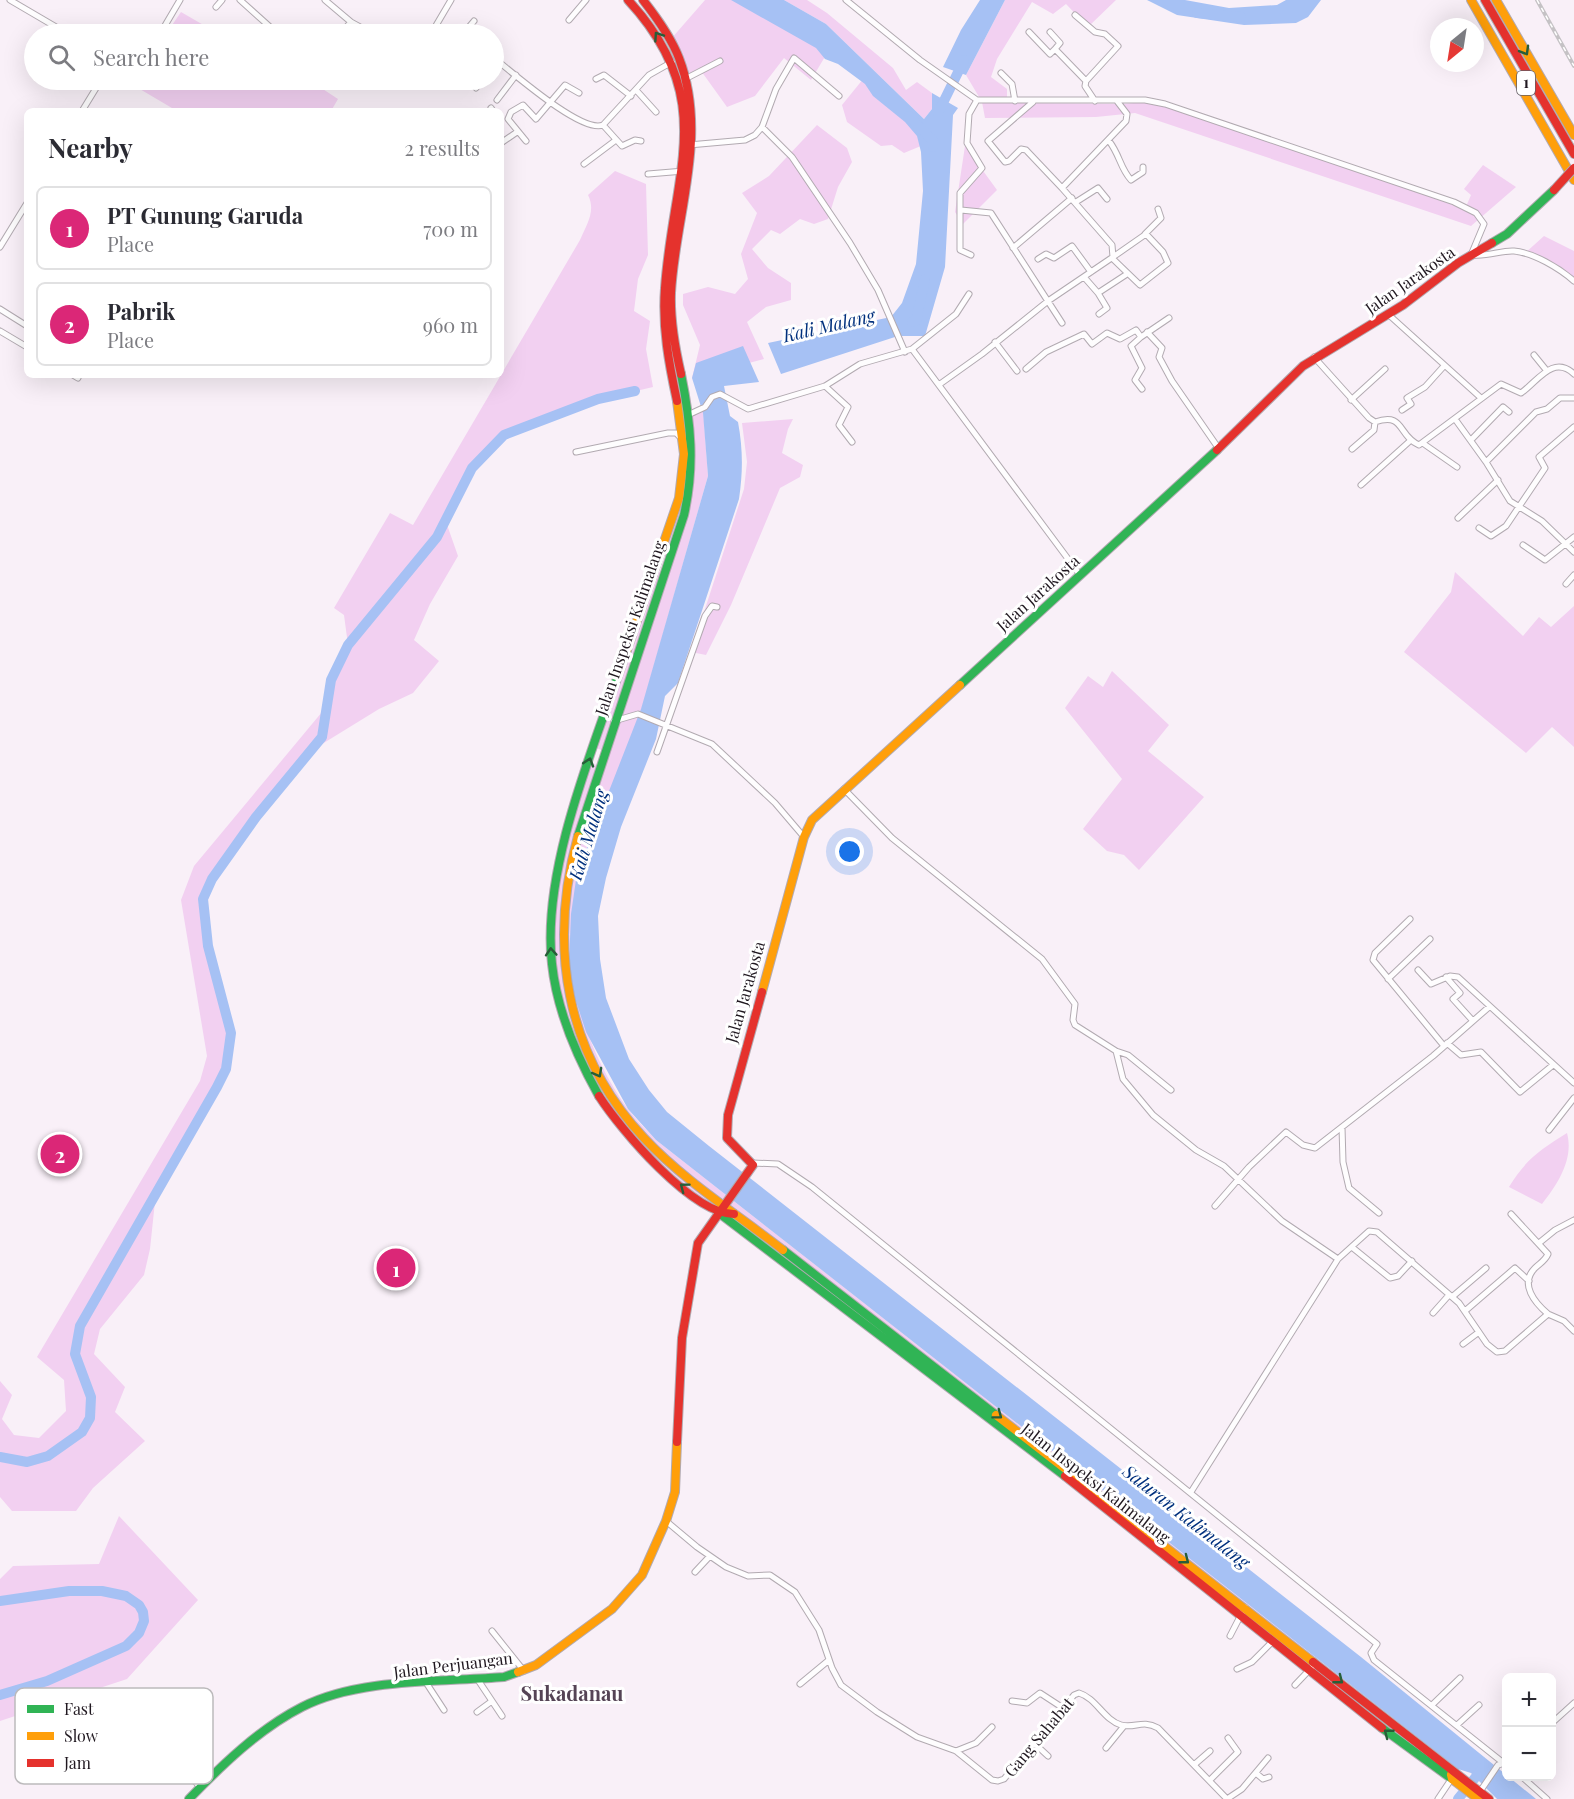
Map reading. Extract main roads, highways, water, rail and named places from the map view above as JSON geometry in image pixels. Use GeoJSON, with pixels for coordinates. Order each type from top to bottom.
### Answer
{"type":"FeatureCollection","features":[{"type":"Feature","properties":{"kind":"main road","name":"Jalan Inspeksi Kalimalang"},"geometry":{"type":"LineString","coordinates":[[628,0],[687,78],[688,145],[670,299],[673,360],[695,456],[687,486],[659,554],[611,696],[570,826],[552,906],[551,959],[560,1003],[605,1106],[615,1123],[641,1151],[869,1319],[973,1401],[1245,1607],[1316,1663],[1420,1752]]}},
{"type":"Feature","properties":{"kind":"main road","name":"Jalan Inspeksi Kalimalang"},"geometry":{"type":"LineString","coordinates":[[643,0],[670,36],[681,88],[688,145]]}},
{"type":"Feature","properties":{"kind":"main road"},"geometry":{"type":"LineString","coordinates":[[1465,0],[1479,23],[1485,25]]}},
{"type":"Feature","properties":{"kind":"main road","name":"1"},"geometry":{"type":"LineString","coordinates":[[1471,0],[1574,180]]}},
{"type":"Feature","properties":{"kind":"main road","name":"1"},"geometry":{"type":"LineString","coordinates":[[1478,0],[1574,167]]}},
{"type":"Feature","properties":{"kind":"main road","name":"1"},"geometry":{"type":"LineString","coordinates":[[1485,0],[1574,154]]}},
{"type":"Feature","properties":{"kind":"main road","name":"1"},"geometry":{"type":"LineString","coordinates":[[1496,0],[1574,135]]}},
{"type":"Feature","properties":{"kind":"main road"},"geometry":{"type":"LineString","coordinates":[[643,17],[651,10]]}},
{"type":"Feature","properties":{"kind":"main road","name":"Jalan Jarakosta"},"geometry":{"type":"LineString","coordinates":[[753,1163],[727,1138],[728,1115],[804,837],[816,814],[1219,449],[1294,373],[1314,357],[1389,315],[1471,255],[1507,234],[1554,190],[1574,167]]}},
{"type":"Feature","properties":{"kind":"main road","name":"Jalan Inspeksi Kalimalang"},"geometry":{"type":"LineString","coordinates":[[686,410],[687,486],[684,515],[615,718],[573,855],[562,907],[560,948],[563,979],[582,1052],[614,1101],[646,1142],[721,1209],[734,1214],[774,1249]]}},
{"type":"Feature","properties":{"kind":"main road"},"geometry":{"type":"LineString","coordinates":[[675,512],[684,515]]}},
{"type":"Feature","properties":{"kind":"main road"},"geometry":{"type":"LineString","coordinates":[[659,554],[669,557]]}},
{"type":"Feature","properties":{"kind":"main road"},"geometry":{"type":"LineString","coordinates":[[654,570],[663,574]]}},
{"type":"Feature","properties":{"kind":"main road"},"geometry":{"type":"LineString","coordinates":[[643,601],[653,604]]}},
{"type":"Feature","properties":{"kind":"main road"},"geometry":{"type":"LineString","coordinates":[[637,620],[647,623]]}},
{"type":"Feature","properties":{"kind":"main road"},"geometry":{"type":"LineString","coordinates":[[629,642],[639,646]]}},
{"type":"Feature","properties":{"kind":"main road"},"geometry":{"type":"LineString","coordinates":[[605,1106],[614,1101]]}},
{"type":"Feature","properties":{"kind":"main road","name":"Jalan Perjuangan"},"geometry":{"type":"LineString","coordinates":[[213,1776],[242,1750],[303,1707],[327,1698],[358,1692],[504,1677],[524,1671],[612,1609],[633,1588],[642,1575],[666,1521],[676,1481],[682,1338],[698,1244],[749,1173],[753,1163]]}},
{"type":"Feature","properties":{"kind":"main road","name":"Jalan Inspeksi Kalimalang"},"geometry":{"type":"LineString","coordinates":[[1011,1430],[1309,1671],[1478,1795],[1489,1799]]}},
{"type":"Feature","properties":{"kind":"main road","name":"Jalan Perjuangan"},"geometry":{"type":"LineString","coordinates":[[189,1799],[203,1784]]}},
{"type":"Feature","properties":{"kind":"water"},"geometry":{"type":"Polygon","coordinates":[[[731,0],[784,0],[826,24],[924,119],[932,109],[932,93],[958,108],[953,115],[945,267],[925,336],[898,336],[781,374],[768,343],[891,317],[902,303],[916,264],[923,191],[921,152],[917,136],[905,122],[873,96],[865,84],[838,64],[825,59],[816,48],[731,0]]]}},
{"type":"Feature","properties":{"kind":"water"},"geometry":{"type":"Polygon","coordinates":[[[980,0],[1005,0],[966,75],[943,67],[961,30],[980,0]]]}},
{"type":"Feature","properties":{"kind":"water"},"geometry":{"type":"Polygon","coordinates":[[[1147,0],[1185,0],[1229,8],[1277,5],[1286,0],[1321,0],[1308,17],[1296,23],[1244,25],[1177,15],[1147,0]]]}},
{"type":"Feature","properties":{"kind":"water"},"geometry":{"type":"Polygon","coordinates":[[[743,346],[759,382],[724,386],[730,416],[738,422],[740,432],[742,460],[739,499],[678,683],[665,696],[656,739],[621,827],[598,916],[600,959],[606,998],[629,1059],[649,1090],[667,1112],[1361,1657],[1502,1771],[1502,1781],[1514,1781],[1536,1799],[1497,1799],[1471,1773],[1458,1769],[656,1140],[628,1109],[586,1032],[575,998],[569,964],[571,914],[577,873],[641,709],[708,476],[703,413],[692,378],[696,363],[743,346]]]}},
{"type":"Feature","properties":{"kind":"waterway"},"geometry":{"type":"LineString","coordinates":[[1197,13],[1241,17]]}},
{"type":"Feature","properties":{"kind":"waterway"},"geometry":{"type":"LineString","coordinates":[[938,113],[964,60]]}},
{"type":"Feature","properties":{"kind":"waterway","name":"Kali Malang"},"geometry":{"type":"LineString","coordinates":[[909,116],[933,141],[933,147]]}},
{"type":"Feature","properties":{"kind":"waterway","name":"Kali Malang"},"geometry":{"type":"LineString","coordinates":[[912,322],[916,321],[925,279]]}},
{"type":"Feature","properties":{"kind":"waterway"},"geometry":{"type":"LineString","coordinates":[[0,1457],[27,1462],[48,1456],[82,1432],[90,1418],[91,1397],[75,1354],[80,1326],[226,1069],[231,1033],[208,946],[203,899],[212,879],[256,817],[322,737],[331,680],[348,645],[437,537],[472,468],[504,435],[598,399],[635,391]]}},
{"type":"Feature","properties":{"kind":"waterway"},"geometry":{"type":"LineString","coordinates":[[0,1601],[69,1591],[102,1591],[126,1596],[139,1605],[143,1612],[144,1621],[139,1633],[126,1646],[47,1681],[24,1688]]}},
{"type":"Feature","properties":{"kind":"waterway"},"geometry":{"type":"LineString","coordinates":[[0,1695],[15,1691]]}},
{"type":"Feature","properties":{"kind":"waterway"},"geometry":{"type":"LineString","coordinates":[[1458,1799],[1483,1768]]}},
{"type":"Feature","properties":{"kind":"railway"},"geometry":{"type":"LineString","coordinates":[[1537,0],[1574,66]]}},
{"type":"Feature","properties":{"kind":"place","name":"Pabrik"},"geometry":{"type":"Point","coordinates":[60,1154]}},
{"type":"Feature","properties":{"kind":"place","name":"PT Gunung Garuda"},"geometry":{"type":"Point","coordinates":[396,1268]}},
{"type":"Feature","properties":{"kind":"district","name":"Sukadanau"},"geometry":{"type":"Point","coordinates":[572,1694]}},
{"type":"Feature","properties":{"kind":"water label","name":"Saluran Kalimalang"},"geometry":{"type":"Point","coordinates":[1186,1517]}}]}
